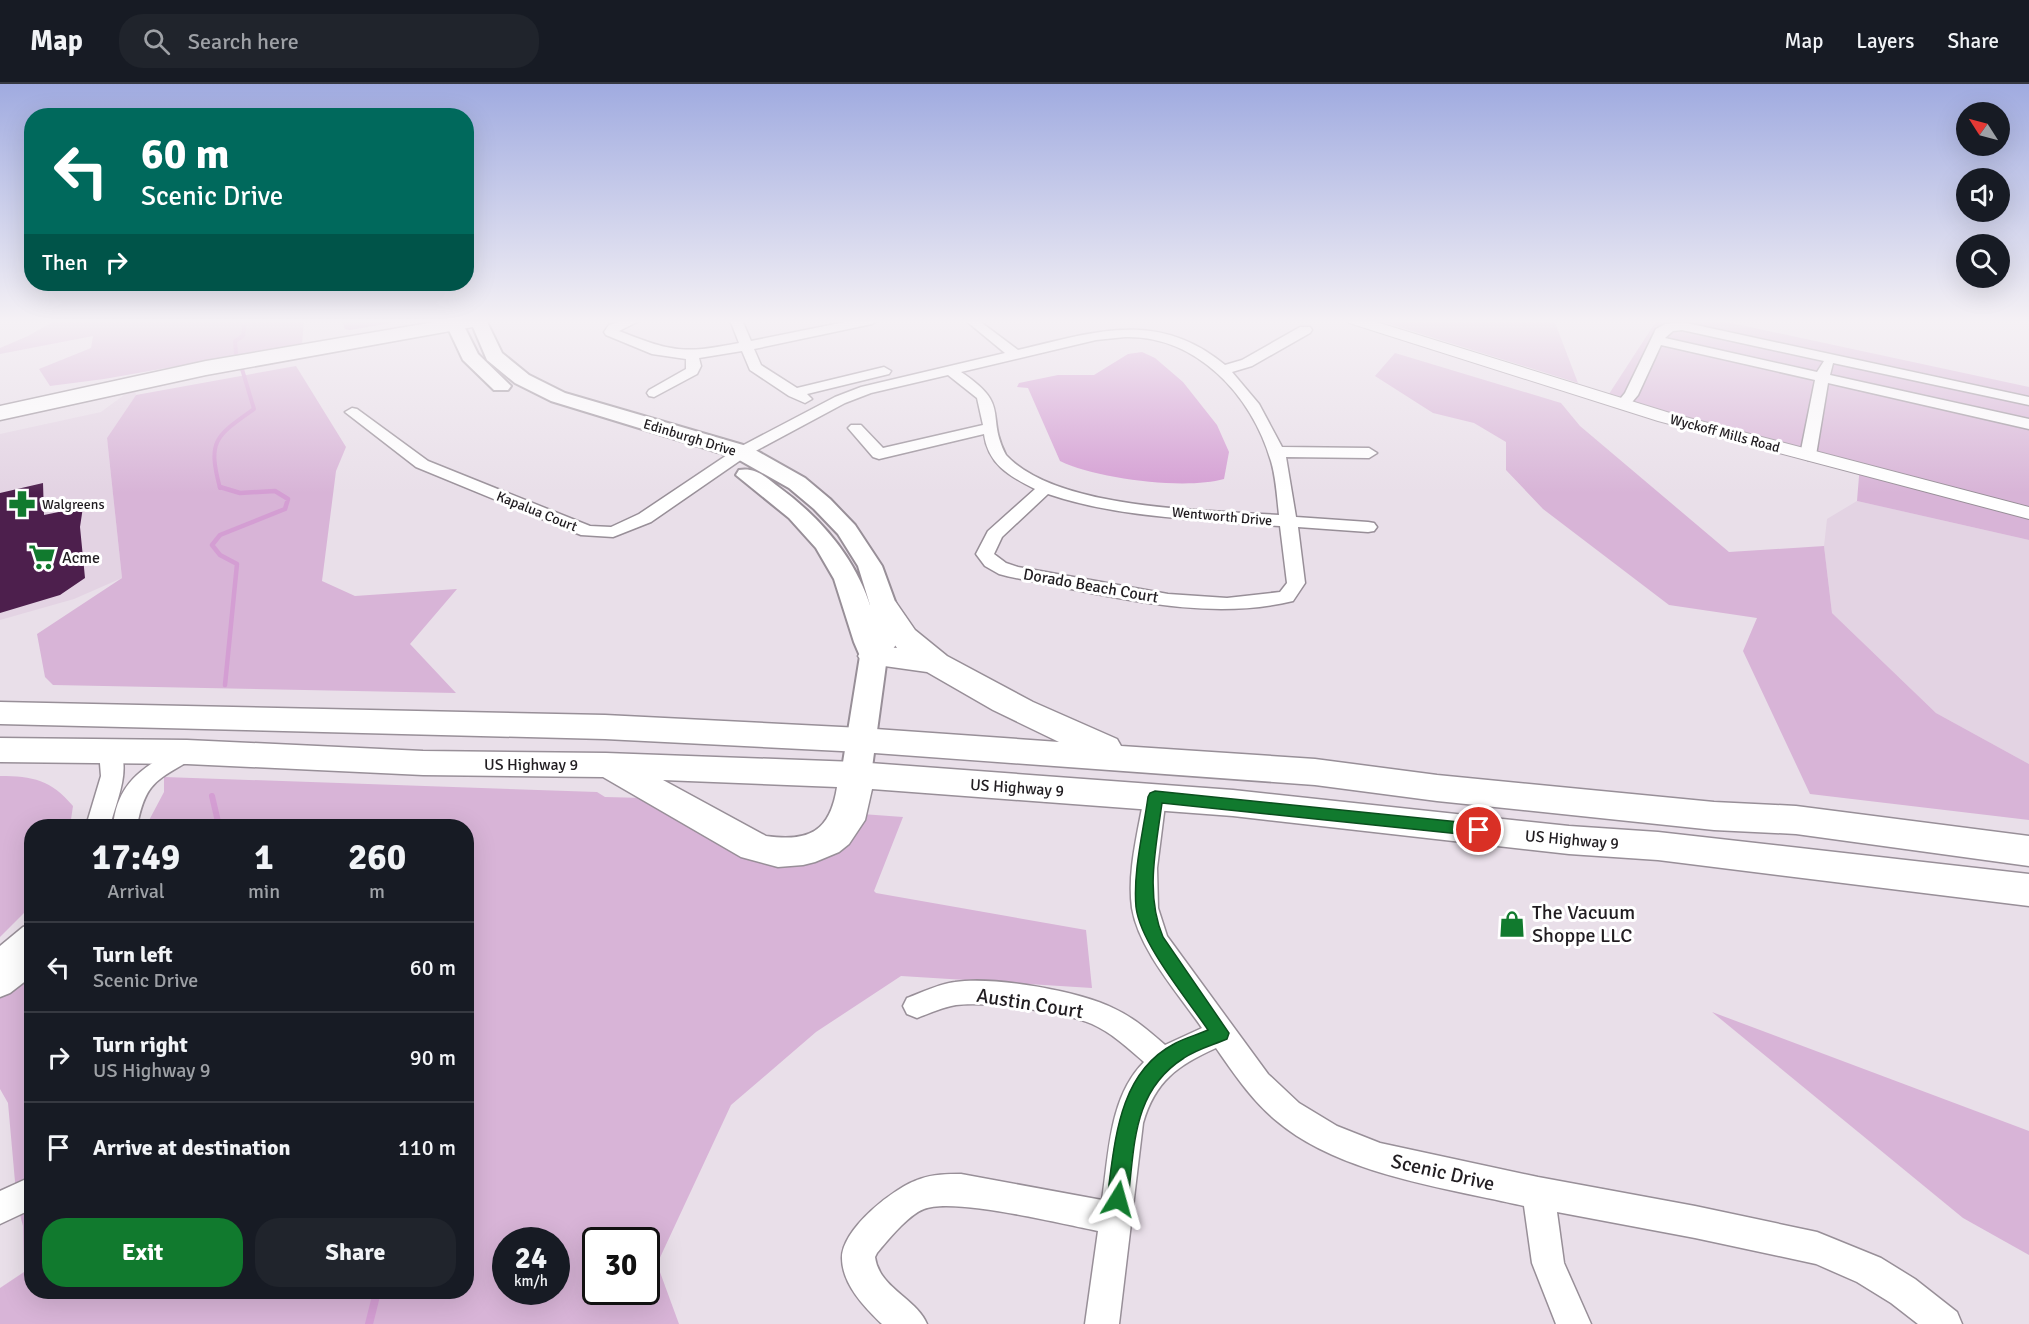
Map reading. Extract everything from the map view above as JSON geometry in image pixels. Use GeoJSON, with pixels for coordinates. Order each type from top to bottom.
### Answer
{"type":"FeatureCollection","features":[{"type":"Feature","properties":{"kind":"main road"},"geometry":{"type":"LineString","coordinates":[[0,413],[161,378]]}},
{"type":"Feature","properties":{"kind":"main road","name":"Edinburgh Drive"},"geometry":{"type":"LineString","coordinates":[[491,378],[501,387],[541,406],[733,458],[799,513],[824,539],[848,582],[860,613],[864,639],[874,656]]}},
{"type":"Feature","properties":{"kind":"main road","name":"Edinburgh Drive"},"geometry":{"type":"LineString","coordinates":[[521,378],[558,397],[733,458],[797,483],[822,504],[847,530],[870,566],[884,607],[881,616],[885,642],[874,656],[856,775]]}},
{"type":"Feature","properties":{"kind":"main road"},"geometry":{"type":"LineString","coordinates":[[884,607],[891,614],[894,625],[903,637],[934,663],[1049,725],[1133,759]]}},
{"type":"Feature","properties":{"kind":"main road"},"geometry":{"type":"LineString","coordinates":[[874,656],[934,663]]}},
{"type":"Feature","properties":{"kind":"main road"},"geometry":{"type":"LineString","coordinates":[[0,713],[605,727],[861,740],[1305,772],[1714,816],[1796,820],[2029,851]]}},
{"type":"Feature","properties":{"kind":"main road","name":"US Highway 9"},"geometry":{"type":"LineString","coordinates":[[0,750],[187,752],[423,763],[606,765],[856,775],[1155,797],[1569,840],[1658,846],[2029,890]]}},
{"type":"Feature","properties":{"kind":"main road"},"geometry":{"type":"LineString","coordinates":[[606,765],[679,803],[754,847],[787,853],[806,850],[834,836],[845,824],[852,804],[856,775]]}},
{"type":"Feature","properties":{"kind":"street"},"geometry":{"type":"LineString","coordinates":[[654,393],[679,378]]}},
{"type":"Feature","properties":{"kind":"street"},"geometry":{"type":"LineString","coordinates":[[771,378],[822,410]]}},
{"type":"Feature","properties":{"kind":"street"},"geometry":{"type":"LineString","coordinates":[[794,393],[857,378]]}},
{"type":"Feature","properties":{"kind":"street","name":"Wentworth Drive"},"geometry":{"type":"LineString","coordinates":[[733,458],[840,400],[866,390],[917,378]]}},
{"type":"Feature","properties":{"kind":"street","name":"Wentworth Drive"},"geometry":{"type":"LineString","coordinates":[[960,378],[984,396],[989,409],[990,428],[1001,461],[1018,474],[1045,488],[1064,495],[1115,506],[1288,522],[1276,452],[1264,424],[1240,390],[1228,378]]}},
{"type":"Feature","properties":{"kind":"street","name":"Wyckoff Mills Road"},"geometry":{"type":"LineString","coordinates":[[1540,378],[1692,425],[2029,513]]}},
{"type":"Feature","properties":{"kind":"street"},"geometry":{"type":"LineString","coordinates":[[1623,404],[1631,395],[1639,378]]}},
{"type":"Feature","properties":{"kind":"street"},"geometry":{"type":"LineString","coordinates":[[1808,454],[1823,378]]}},
{"type":"Feature","properties":{"kind":"street"},"geometry":{"type":"LineString","coordinates":[[1827,378],[2029,424]]}},
{"type":"Feature","properties":{"kind":"street"},"geometry":{"type":"LineString","coordinates":[[1924,378],[2029,401]]}},
{"type":"Feature","properties":{"kind":"street","name":"Kapalua Court"},"geometry":{"type":"LineString","coordinates":[[352,412],[422,464],[587,531],[613,532],[645,518],[733,458]]}},
{"type":"Feature","properties":{"kind":"street"},"geometry":{"type":"LineString","coordinates":[[856,428],[879,454],[990,428]]}},
{"type":"Feature","properties":{"kind":"street"},"geometry":{"type":"LineString","coordinates":[[1276,452],[1369,453]]}},
{"type":"Feature","properties":{"kind":"street","name":"Dorado Beach Court"},"geometry":{"type":"LineString","coordinates":[[1045,488],[994,535],[985,554],[994,564],[1016,572],[1135,597],[1222,603],[1261,603],[1286,597],[1296,583],[1288,522]]}},
{"type":"Feature","properties":{"kind":"street"},"geometry":{"type":"LineString","coordinates":[[1288,522],[1368,526]]}},
{"type":"Feature","properties":{"kind":"street"},"geometry":{"type":"LineString","coordinates":[[100,819],[112,776],[110,750]]}},
{"type":"Feature","properties":{"kind":"street"},"geometry":{"type":"LineString","coordinates":[[126,819],[127,805],[140,782],[187,752]]}},
{"type":"Feature","properties":{"kind":"street","name":"Scenic Drive"},"geometry":{"type":"LineString","coordinates":[[1155,797],[1145,868],[1145,908],[1156,941],[1258,1084],[1289,1113],[1327,1137],[1380,1158],[1538,1193],[1695,1221],[1817,1248],[1869,1270],[1903,1291],[1945,1324]]}},
{"type":"Feature","properties":{"kind":"street"},"geometry":{"type":"LineString","coordinates":[[0,962],[24,942]]}},
{"type":"Feature","properties":{"kind":"street"},"geometry":{"type":"LineString","coordinates":[[0,985],[24,966]]}},
{"type":"Feature","properties":{"kind":"street","name":"Austin Court"},"geometry":{"type":"LineString","coordinates":[[917,1006],[958,993],[983,993],[1075,1008],[1096,1013],[1125,1029],[1164,1062]]}},
{"type":"Feature","properties":{"kind":"street"},"geometry":{"type":"LineString","coordinates":[[1102,1324],[1128,1123],[1133,1105],[1146,1080],[1164,1062],[1179,1050],[1220,1033]]}},
{"type":"Feature","properties":{"kind":"street"},"geometry":{"type":"LineString","coordinates":[[910,1324],[890,1311],[869,1284],[860,1270],[858,1254],[864,1242],[914,1196],[961,1190],[1115,1218]]}},
{"type":"Feature","properties":{"kind":"street"},"geometry":{"type":"LineString","coordinates":[[1538,1193],[1548,1263],[1561,1299],[1575,1324]]}},
{"type":"Feature","properties":{"kind":"shaded area"},"geometry":{"type":"Polygon","coordinates":[[[45,378],[110,378],[104,379],[50,386],[45,378]]]}},
{"type":"Feature","properties":{"kind":"shaded area"},"geometry":{"type":"Polygon","coordinates":[[[231,378],[303,378],[346,447],[336,471],[322,581],[355,596],[457,589],[410,644],[456,693],[53,685],[45,677],[37,634],[122,578],[107,438],[136,395],[231,378]]]}},
{"type":"Feature","properties":{"kind":"shaded area"},"geometry":{"type":"Polygon","coordinates":[[[1044,378],[1178,378],[1217,425],[1229,452],[1224,479],[1187,483],[1141,481],[1096,473],[1060,461],[1028,388],[1017,387],[1019,383],[1044,378]]]}},
{"type":"Feature","properties":{"kind":"shaded area"},"geometry":{"type":"Polygon","coordinates":[[[1378,378],[1478,378],[1561,403],[1580,426],[1729,552],[1824,546],[1832,613],[1936,713],[2029,764],[2029,820],[1810,794],[1743,651],[1757,618],[1669,605],[1543,509],[1506,470],[1506,442],[1474,423],[1433,413],[1378,378]]]}},
{"type":"Feature","properties":{"kind":"shaded area"},"geometry":{"type":"Polygon","coordinates":[[[1562,378],[1576,378],[1578,383],[1562,378]]]}},
{"type":"Feature","properties":{"kind":"shaded area"},"geometry":{"type":"Polygon","coordinates":[[[1619,378],[1986,378],[2029,387],[2029,540],[1857,501],[1860,464],[1607,397],[1619,378]]]}},
{"type":"Feature","properties":{"kind":"shaded area"},"geometry":{"type":"Polygon","coordinates":[[[135,387],[136,395],[107,438],[122,578],[74,599],[0,620],[0,434],[101,412],[135,387]]]}},
{"type":"Feature","properties":{"kind":"shaded area"},"geometry":{"type":"Polygon","coordinates":[[[1857,501],[2029,540],[2029,764],[1936,713],[1832,613],[1824,546],[1827,519],[1857,501]]]}},
{"type":"Feature","properties":{"kind":"shaded area"},"geometry":{"type":"Polygon","coordinates":[[[0,776],[22,777],[49,785],[73,806],[71,819],[24,819],[24,913],[0,937],[0,776]]]}},
{"type":"Feature","properties":{"kind":"shaded area"},"geometry":{"type":"Polygon","coordinates":[[[164,777],[597,792],[605,797],[645,798],[754,859],[862,814],[903,817],[874,891],[876,893],[1086,930],[1092,988],[901,976],[816,1032],[731,1105],[660,1258],[660,1227],[582,1227],[582,1305],[660,1305],[660,1272],[679,1324],[0,1324],[0,1288],[24,1272],[24,1299],[474,1299],[474,819],[150,819],[164,792],[164,777]]]}},
{"type":"Feature","properties":{"kind":"shaded area"},"geometry":{"type":"Polygon","coordinates":[[[24,976],[24,1272],[23,1226],[17,1204],[8,1103],[0,1089],[0,996],[24,976]]]}},
{"type":"Feature","properties":{"kind":"shaded area"},"geometry":{"type":"Polygon","coordinates":[[[1712,1012],[2029,1131],[2029,1255],[1963,1218],[1712,1012]]]}},
{"type":"Feature","properties":{"kind":"building","name":"Acme"},"geometry":{"type":"Polygon","coordinates":[[[43,483],[44,515],[83,507],[80,527],[85,578],[60,595],[0,613],[0,493],[43,483]]]}},
{"type":"Feature","properties":{"kind":"waterway"},"geometry":{"type":"LineString","coordinates":[[220,488],[214,459],[218,441],[223,433],[254,409],[245,378]]}},
{"type":"Feature","properties":{"kind":"waterway"},"geometry":{"type":"LineString","coordinates":[[220,487],[240,493],[275,491],[288,499],[285,509],[220,535],[212,545],[220,555],[237,564],[225,685]]}},
{"type":"Feature","properties":{"kind":"waterway"},"geometry":{"type":"LineString","coordinates":[[212,796],[217,819]]}},
{"type":"Feature","properties":{"kind":"waterway"},"geometry":{"type":"LineString","coordinates":[[369,1324],[375,1299]]}},
{"type":"Feature","properties":{"kind":"place","name":"Walgreens"},"geometry":{"type":"Point","coordinates":[22,504]}},
{"type":"Feature","properties":{"kind":"place","name":"Acme"},"geometry":{"type":"Point","coordinates":[42,557]}},
{"type":"Feature","properties":{"kind":"place","name":"The Vacuum Shoppe LLC"},"geometry":{"type":"Point","coordinates":[1512,924]}},
{"type":"Feature","properties":{"kind":"route"},"geometry":{"type":"LineString","coordinates":[[1118,1199],[1128,1123],[1133,1105],[1146,1080],[1179,1050],[1220,1033],[1156,941],[1145,908],[1145,868],[1155,797],[1233,803],[1479,830]]}}]}
